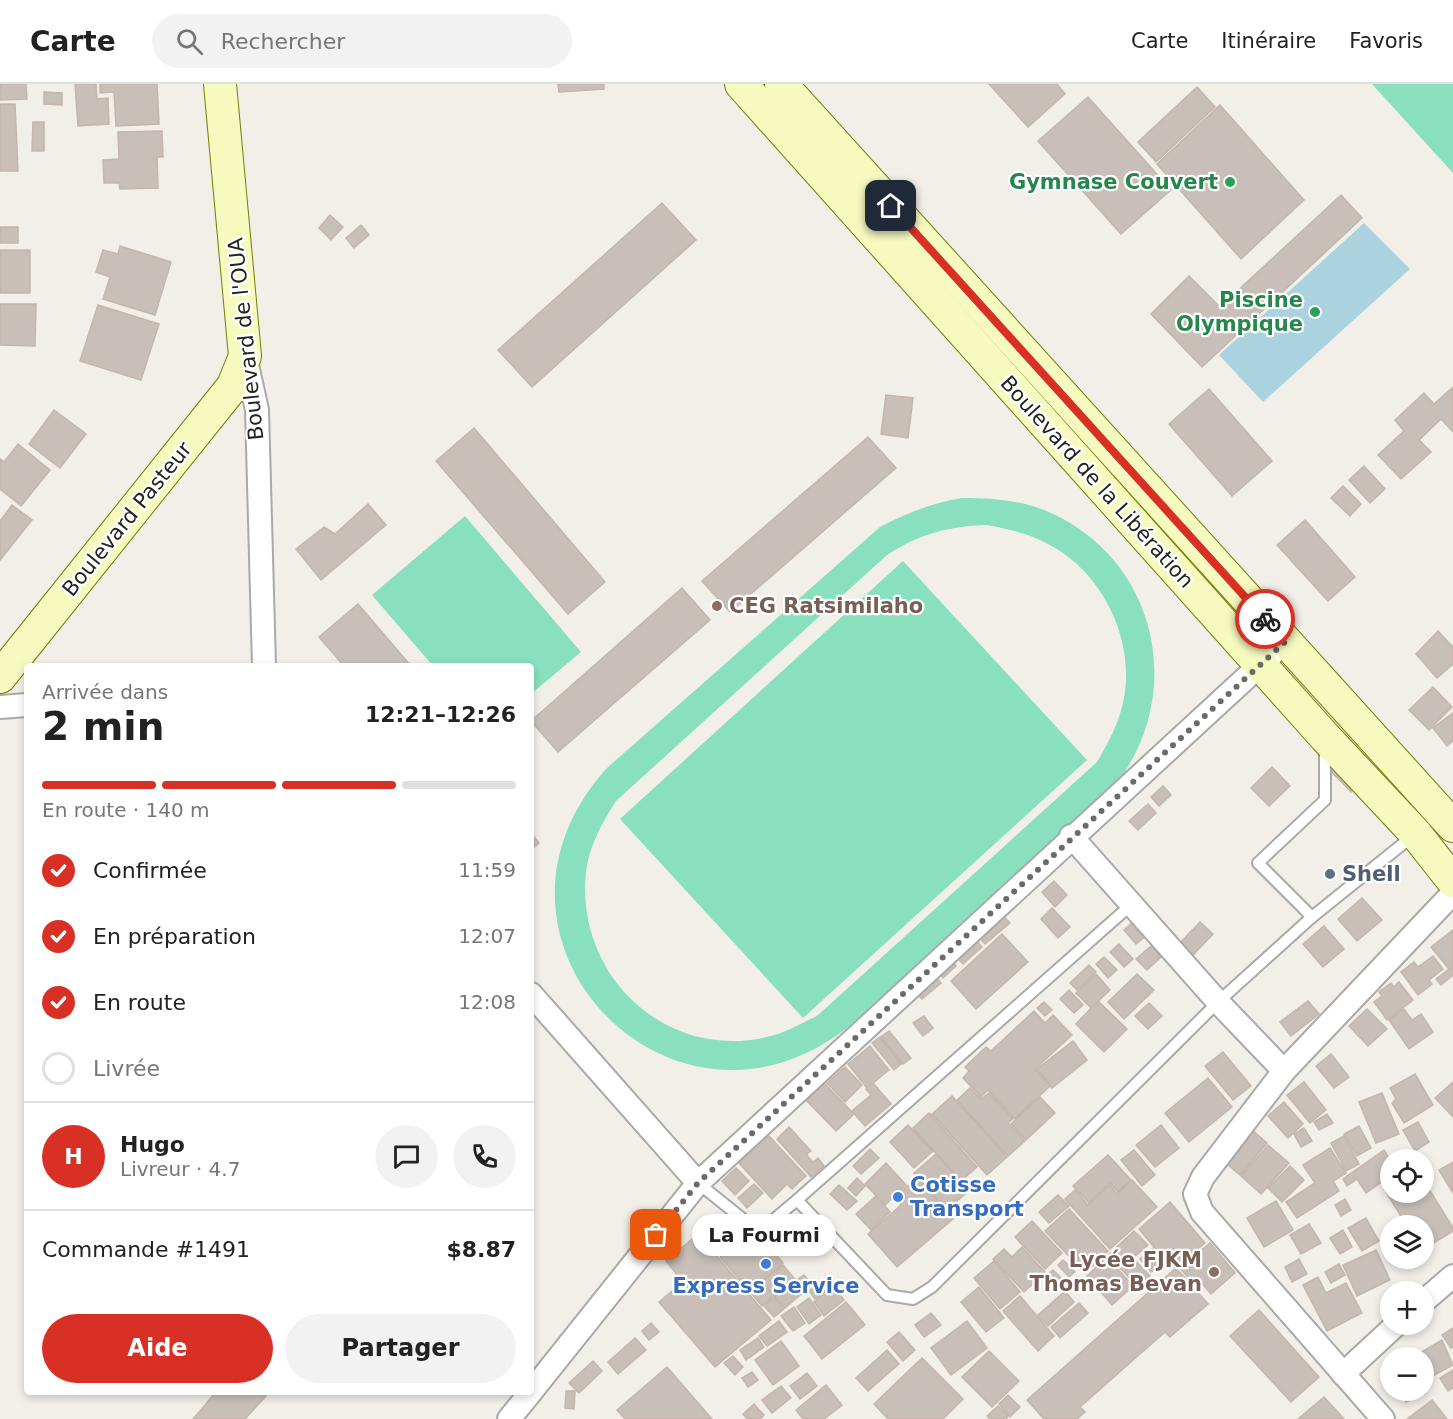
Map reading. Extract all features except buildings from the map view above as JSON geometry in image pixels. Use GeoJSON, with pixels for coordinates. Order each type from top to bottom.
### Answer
{"type":"FeatureCollection","features":[{"type":"Feature","properties":{"kind":"main road","name":"Boulevard de l'OUA"},"geometry":{"type":"LineString","coordinates":[[220,84],[245,356]]}},
{"type":"Feature","properties":{"kind":"main road","name":"Boulevard de la Libération"},"geometry":{"type":"LineString","coordinates":[[741,84],[1325,737],[1416,834],[1453,881]]}},
{"type":"Feature","properties":{"kind":"main road","name":"Boulevard de la Libération"},"geometry":{"type":"LineString","coordinates":[[781,84],[1453,826]]}},
{"type":"Feature","properties":{"kind":"main road","name":"Boulevard Pasteur"},"geometry":{"type":"LineString","coordinates":[[0,677],[233,386],[245,356]]}},
{"type":"Feature","properties":{"kind":"street","name":"Boulevard de l'OUA"},"geometry":{"type":"LineString","coordinates":[[245,356],[257,410],[264,663]]}},
{"type":"Feature","properties":{"kind":"street"},"geometry":{"type":"LineString","coordinates":[[534,1388],[698,1183],[1071,836],[1285,642]]}},
{"type":"Feature","properties":{"kind":"street"},"geometry":{"type":"LineString","coordinates":[[0,706],[24,705]]}},
{"type":"Feature","properties":{"kind":"street"},"geometry":{"type":"LineString","coordinates":[[1071,836],[1218,1002],[1284,1071]]}},
{"type":"Feature","properties":{"kind":"street"},"geometry":{"type":"LineString","coordinates":[[1383,1419],[1202,1212],[1195,1194],[1203,1177],[1284,1071],[1453,893]]}},
{"type":"Feature","properties":{"kind":"street"},"geometry":{"type":"LineString","coordinates":[[534,997],[698,1183]]}},
{"type":"Feature","properties":{"kind":"street"},"geometry":{"type":"LineString","coordinates":[[1434,1292],[1453,1276]]}},
{"type":"Feature","properties":{"kind":"street"},"geometry":{"type":"LineString","coordinates":[[1343,1374],[1385,1335]]}},
{"type":"Feature","properties":{"kind":"street"},"geometry":{"type":"LineString","coordinates":[[515,1417],[529,1395]]}},
{"type":"Feature","properties":{"kind":"lane"},"geometry":{"type":"LineString","coordinates":[[1312,917],[1258,863],[1325,800],[1325,737]]}},
{"type":"Feature","properties":{"kind":"lane"},"geometry":{"type":"LineString","coordinates":[[796,1200],[886,1295],[913,1299],[932,1287],[1218,1002],[1312,917],[1416,834]]}},
{"type":"Feature","properties":{"kind":"lane"},"geometry":{"type":"LineString","coordinates":[[698,1183],[749,1224],[766,1226],[1132,904]]}},
{"type":"Feature","properties":{"kind":"green space"},"geometry":{"type":"Polygon","coordinates":[[[1372,84],[1453,84],[1453,173],[1372,84]]]}},
{"type":"Feature","properties":{"kind":"green space"},"geometry":{"type":"Polygon","coordinates":[[[962,498],[996,499],[1051,513],[1089,536],[1119,566],[1140,602],[1152,641],[1154,681],[1147,722],[1131,761],[1105,797],[848,1027],[781,1063],[714,1069],[654,1051],[604,1013],[569,961],[555,900],[566,834],[607,768],[880,527],[920,509],[962,498]],[[987,525],[935,532],[887,555],[616,801],[601,826],[590,853],[586,872],[586,909],[595,944],[611,975],[634,1002],[662,1022],[694,1036],[729,1041],[767,1037],[817,1016],[1097,762],[1118,719],[1126,679],[1125,655],[1110,609],[1098,588],[1065,554],[1030,536],[987,525]]]}},
{"type":"Feature","properties":{"kind":"green space"},"geometry":{"type":"Polygon","coordinates":[[[465,516],[581,652],[534,691],[534,663],[430,663],[372,595],[465,516]]]}},
{"type":"Feature","properties":{"kind":"green space"},"geometry":{"type":"Polygon","coordinates":[[[903,561],[1087,760],[803,1018],[620,819],[903,561]]]}},
{"type":"Feature","properties":{"kind":"water","name":"Piscine Olympique"},"geometry":{"type":"Polygon","coordinates":[[[1364,223],[1410,269],[1263,402],[1219,355],[1364,223]]]}},
{"type":"Feature","properties":{"kind":"way so far"},"geometry":{"type":"LineString","coordinates":[[656,1235],[698,1183],[1071,836],[1285,642],[1265,619]]}},
{"type":"Feature","properties":{"kind":"place","name":"Gymnase Couvert"},"geometry":{"type":"Point","coordinates":[1230,182]}},
{"type":"Feature","properties":{"kind":"place","name":"Piscine Olympique"},"geometry":{"type":"Point","coordinates":[1315,312]}},
{"type":"Feature","properties":{"kind":"place","name":"CEG Ratsimilaho"},"geometry":{"type":"Point","coordinates":[717,606]}},
{"type":"Feature","properties":{"kind":"place","name":"Shell"},"geometry":{"type":"Point","coordinates":[1330,874]}},
{"type":"Feature","properties":{"kind":"place","name":"Cotisse Transport"},"geometry":{"type":"Point","coordinates":[898,1197]}},
{"type":"Feature","properties":{"kind":"place","name":"La Fourmi"},"geometry":{"type":"Point","coordinates":[656,1235]}},
{"type":"Feature","properties":{"kind":"place","name":"Express Service"},"geometry":{"type":"Point","coordinates":[766,1264]}},
{"type":"Feature","properties":{"kind":"place","name":"Lycée FJKM Thomas Bevan"},"geometry":{"type":"Point","coordinates":[1214,1272]}},
{"type":"Feature","properties":{"kind":"route"},"geometry":{"type":"LineString","coordinates":[[891,206],[1265,619]]}}]}
